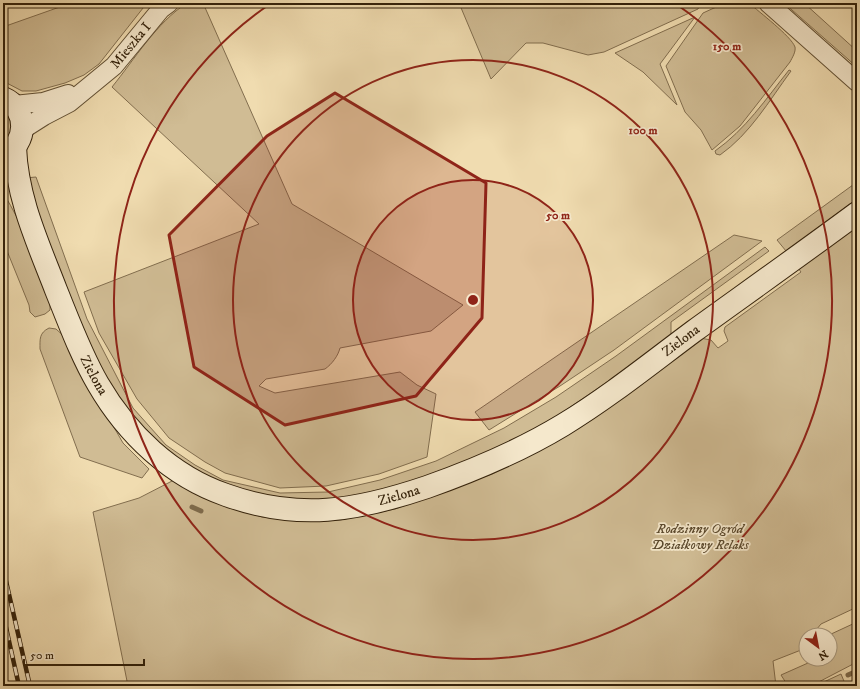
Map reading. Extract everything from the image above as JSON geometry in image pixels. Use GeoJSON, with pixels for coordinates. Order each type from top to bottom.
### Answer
{"type":"FeatureCollection","features":[{"type":"Feature","properties":{"kind":"main road","name":"Zielona"},"geometry":{"type":"LineString","coordinates":[[8,101],[21,116],[14,145],[24,208],[89,368],[106,397],[128,427],[161,458],[183,474],[201,485],[220,493],[276,509],[303,511],[348,508],[392,498],[474,470],[532,442],[589,408],[857,213]]}},
{"type":"Feature","properties":{"kind":"main road","name":"Zielona"},"geometry":{"type":"LineString","coordinates":[[3,177],[24,208]]}},
{"type":"Feature","properties":{"kind":"street","name":"Mieszka I"},"geometry":{"type":"LineString","coordinates":[[14,145],[38,119],[68,103],[114,66],[161,9],[168,3]]}},
{"type":"Feature","properties":{"kind":"street"},"geometry":{"type":"LineString","coordinates":[[768,3],[857,82]]}},
{"type":"Feature","properties":{"kind":"street","name":"Mieszka I"},"geometry":{"type":"LineString","coordinates":[[8,101],[43,102],[89,85]]}},
{"type":"Feature","properties":{"kind":"highlighted area"},"geometry":{"type":"Polygon","coordinates":[[[335,93],[486,183],[482,318],[416,396],[285,425],[194,367],[169,235],[267,136],[335,93]]]}},
{"type":"Feature","properties":{"kind":"green space"},"geometry":{"type":"Polygon","coordinates":[[[71,3],[147,3],[99,64],[84,75],[65,83],[36,91],[22,91],[3,81],[3,27],[71,3]]]}},
{"type":"Feature","properties":{"kind":"green space"},"geometry":{"type":"Polygon","coordinates":[[[187,3],[203,3],[292,204],[463,305],[431,331],[340,348],[334,360],[325,369],[266,379],[259,386],[275,393],[400,372],[417,385],[436,394],[427,457],[379,474],[326,486],[280,488],[225,473],[205,462],[169,438],[137,399],[99,333],[84,292],[259,224],[112,87],[146,42],[166,20],[187,3]]]}},
{"type":"Feature","properties":{"kind":"green space"},"geometry":{"type":"Polygon","coordinates":[[[459,3],[701,3],[698,9],[604,52],[588,55],[543,43],[526,43],[491,79],[459,3]]]}},
{"type":"Feature","properties":{"kind":"green space"},"geometry":{"type":"Polygon","coordinates":[[[725,3],[749,3],[788,37],[795,49],[794,55],[790,62],[740,126],[712,150],[701,130],[685,112],[666,66],[703,13],[725,3]]]}},
{"type":"Feature","properties":{"kind":"green space"},"geometry":{"type":"Polygon","coordinates":[[[784,3],[804,3],[857,51],[857,67],[784,3]]]}},
{"type":"Feature","properties":{"kind":"green space"},"geometry":{"type":"Polygon","coordinates":[[[695,17],[660,64],[677,105],[643,72],[615,53],[695,17]]]}},
{"type":"Feature","properties":{"kind":"green space"},"geometry":{"type":"Polygon","coordinates":[[[789,70],[791,71],[750,127],[731,147],[720,155],[716,154],[715,151],[746,124],[789,70]]]}},
{"type":"Feature","properties":{"kind":"green space"},"geometry":{"type":"Polygon","coordinates":[[[3,107],[13,121],[11,136],[3,144],[3,107]]]}},
{"type":"Feature","properties":{"kind":"green space"},"geometry":{"type":"Polygon","coordinates":[[[36,177],[87,319],[133,408],[166,445],[195,465],[223,480],[280,493],[328,492],[380,480],[436,461],[504,428],[556,397],[616,356],[765,247],[769,251],[671,322],[671,338],[553,419],[521,438],[412,483],[334,504],[275,502],[224,484],[196,471],[165,449],[133,418],[118,397],[98,363],[59,272],[25,178],[36,177]]]}},
{"type":"Feature","properties":{"kind":"green space"},"geometry":{"type":"Polygon","coordinates":[[[857,182],[857,199],[786,251],[777,240],[857,182]]]}},
{"type":"Feature","properties":{"kind":"green space"},"geometry":{"type":"Polygon","coordinates":[[[4,194],[30,243],[41,269],[49,294],[50,310],[45,314],[35,317],[30,312],[29,305],[3,241],[4,194]]]}},
{"type":"Feature","properties":{"kind":"green space","name":"Rodzinny Ogród Działkowy Relaks"},"geometry":{"type":"Polygon","coordinates":[[[857,224],[857,607],[821,624],[819,627],[798,627],[798,651],[773,661],[776,686],[128,686],[93,512],[139,498],[174,480],[244,511],[262,517],[323,521],[340,520],[395,509],[492,474],[556,441],[700,338],[711,340],[718,348],[728,341],[724,331],[725,327],[801,272],[798,268],[857,224]]]}},
{"type":"Feature","properties":{"kind":"green space"},"geometry":{"type":"Polygon","coordinates":[[[734,235],[762,241],[614,350],[560,386],[489,430],[475,412],[734,235]]]}},
{"type":"Feature","properties":{"kind":"green space"},"geometry":{"type":"Polygon","coordinates":[[[49,328],[56,329],[67,339],[123,443],[149,469],[142,478],[80,457],[40,349],[40,339],[42,334],[49,328]]]}},
{"type":"Feature","properties":{"kind":"green space"},"geometry":{"type":"Polygon","coordinates":[[[857,622],[857,662],[811,686],[788,686],[781,675],[799,667],[838,667],[838,631],[857,622]]]}},
{"type":"Feature","properties":{"kind":"green space"},"geometry":{"type":"Polygon","coordinates":[[[841,674],[846,686],[815,686],[841,674]]]}},
{"type":"Feature","properties":{"kind":"waterway"},"geometry":{"type":"LineString","coordinates":[[192,507],[201,511]]}},
{"type":"Feature","properties":{"kind":"waterway"},"geometry":{"type":"LineString","coordinates":[[848,675],[857,671]]}},
{"type":"Feature","properties":{"kind":"railway"},"geometry":{"type":"LineString","coordinates":[[3,568],[30,686]]}},
{"type":"Feature","properties":{"kind":"railway"},"geometry":{"type":"LineString","coordinates":[[3,614],[19,686]]}}]}
